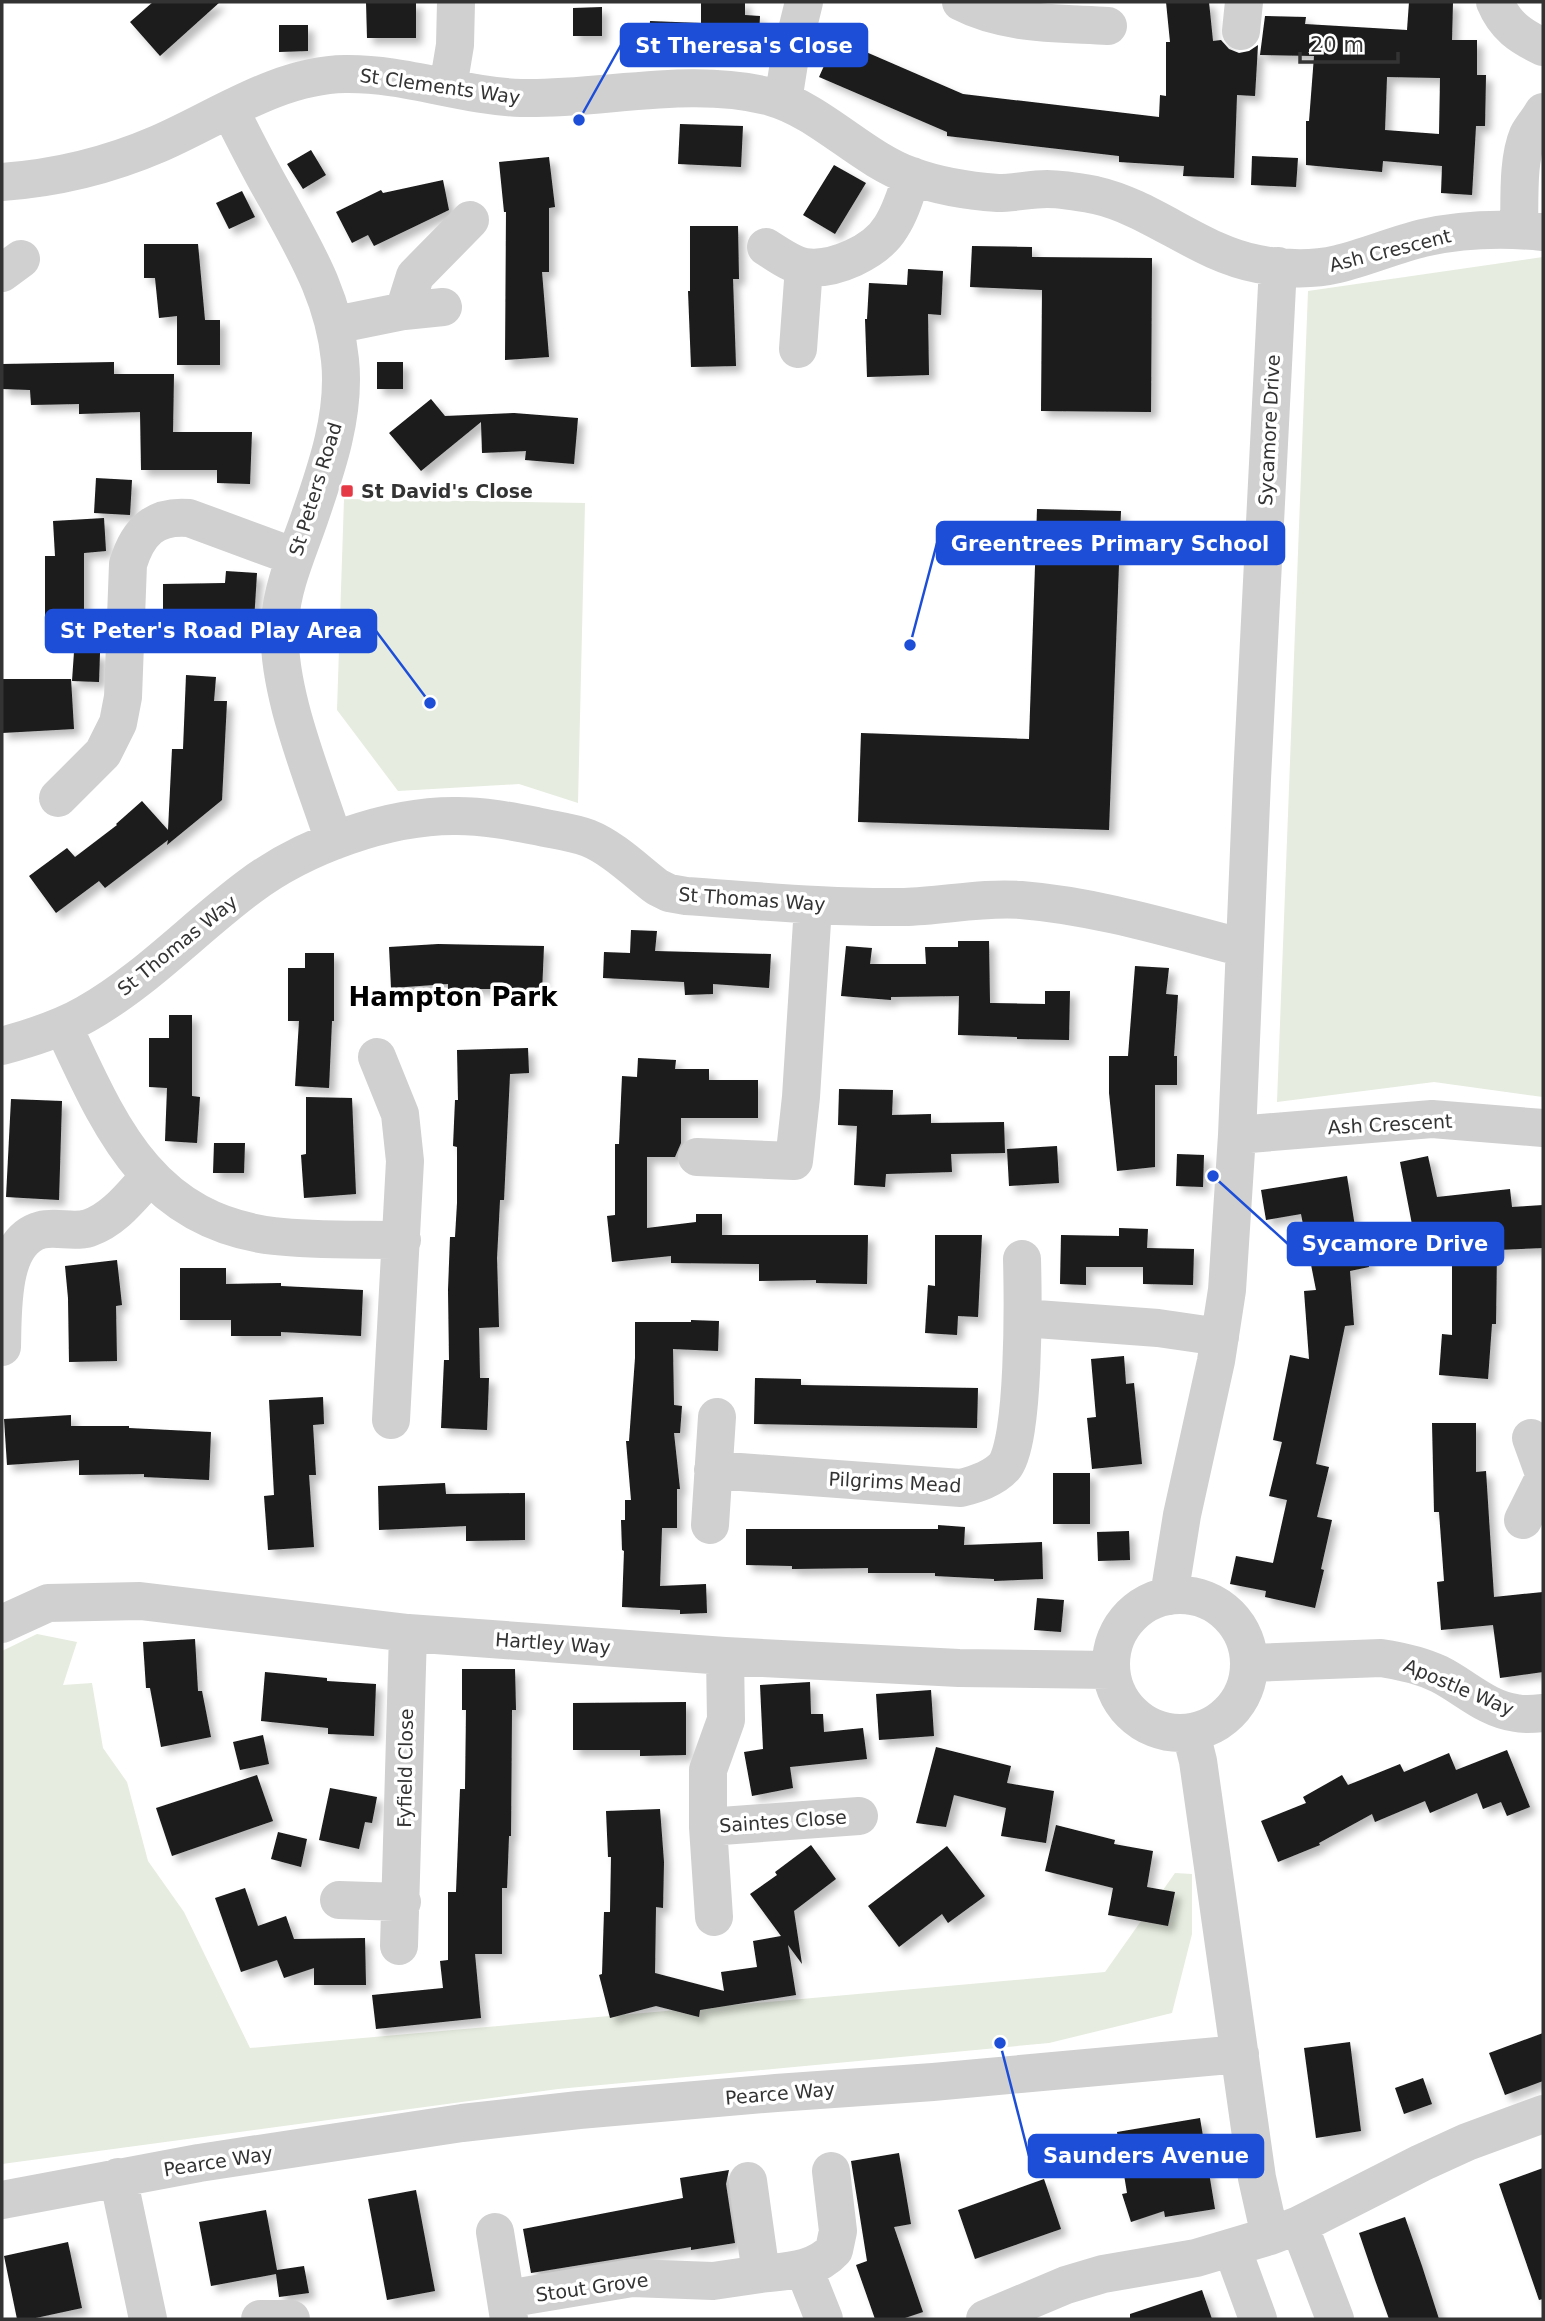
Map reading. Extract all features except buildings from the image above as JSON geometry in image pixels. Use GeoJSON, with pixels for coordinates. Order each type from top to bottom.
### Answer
{"type":"FeatureCollection","features":[{"type":"Feature","properties":{"kind":"street"},"geometry":{"type":"LineString","coordinates":[[448,87],[455,45],[456,2]]}},
{"type":"Feature","properties":{"kind":"street"},"geometry":{"type":"LineString","coordinates":[[783,101],[804,2]]}},
{"type":"Feature","properties":{"kind":"street"},"geometry":{"type":"LineString","coordinates":[[961,2],[995,16],[1108,26]]}},
{"type":"Feature","properties":{"kind":"street"},"geometry":{"type":"LineString","coordinates":[[1495,2],[1508,25],[1543,47]]}},
{"type":"Feature","properties":{"kind":"street","name":"St Clements Way"},"geometry":{"type":"LineString","coordinates":[[2,182],[55,176],[105,164],[157,144],[278,88],[303,79],[328,75],[380,76],[483,95],[523,98],[664,90],[737,90],[783,101],[890,166],[912,176],[976,191],[1000,193],[1045,189],[1098,196],[1141,211],[1213,249],[1251,262],[1278,266]]}},
{"type":"Feature","properties":{"kind":"street","name":"St Peters Road"},"geometry":{"type":"LineString","coordinates":[[230,110],[311,260],[335,324],[340,361],[339,407],[333,440],[284,593],[280,621],[284,677],[291,707],[334,841]]}},
{"type":"Feature","properties":{"kind":"street"},"geometry":{"type":"LineString","coordinates":[[1531,231],[1525,144],[1528,134],[1543,111]]}},
{"type":"Feature","properties":{"kind":"street"},"geometry":{"type":"LineString","coordinates":[[766,247],[804,267],[856,257],[877,245],[892,227],[912,176]]}},
{"type":"Feature","properties":{"kind":"street"},"geometry":{"type":"LineString","coordinates":[[404,311],[415,276],[470,220]]}},
{"type":"Feature","properties":{"kind":"street","name":"Ash Crescent"},"geometry":{"type":"LineString","coordinates":[[1278,266],[1318,268],[1336,265],[1422,238],[1455,232],[1487,229],[1531,231]]}},
{"type":"Feature","properties":{"kind":"street","name":"Sycamore Drive"},"geometry":{"type":"LineString","coordinates":[[1169,1596],[1182,1515],[1220,1337],[1227,1290],[1237,1135],[1278,266]]}},
{"type":"Feature","properties":{"kind":"street"},"geometry":{"type":"LineString","coordinates":[[798,349],[804,267]]}},
{"type":"Feature","properties":{"kind":"street"},"geometry":{"type":"LineString","coordinates":[[335,324],[404,311],[443,307]]}},
{"type":"Feature","properties":{"kind":"street"},"geometry":{"type":"LineString","coordinates":[[58,798],[103,753],[118,723],[123,697],[128,564],[140,536],[164,519],[189,518],[295,557]]}},
{"type":"Feature","properties":{"kind":"street","name":"St Thomas Way"},"geometry":{"type":"LineString","coordinates":[[2,1046],[63,1026],[120,992],[251,886],[293,860],[334,841],[398,823],[427,818],[456,816],[502,820],[590,839],[657,887],[669,893],[686,896],[813,905],[903,907],[994,900],[1038,902],[1147,923],[1244,948]]}},
{"type":"Feature","properties":{"kind":"street"},"geometry":{"type":"LineString","coordinates":[[697,1157],[794,1161],[802,1083],[813,905]]}},
{"type":"Feature","properties":{"kind":"street"},"geometry":{"type":"LineString","coordinates":[[63,1026],[111,1125],[150,1176],[184,1203],[222,1224],[244,1231],[275,1236],[402,1241]]}},
{"type":"Feature","properties":{"kind":"street"},"geometry":{"type":"LineString","coordinates":[[376,1057],[400,1114],[404,1136],[405,1184],[391,1420]]}},
{"type":"Feature","properties":{"kind":"street","name":"Ash Crescent"},"geometry":{"type":"LineString","coordinates":[[1237,1135],[1432,1119],[1543,1128]]}},
{"type":"Feature","properties":{"kind":"street"},"geometry":{"type":"LineString","coordinates":[[2,1347],[3,1276],[12,1250],[22,1240],[41,1230],[86,1229],[98,1224],[110,1217],[150,1176]]}},
{"type":"Feature","properties":{"kind":"street","name":"Pilgrims Mead"},"geometry":{"type":"LineString","coordinates":[[713,1470],[961,1488],[992,1477],[1004,1467],[1013,1446],[1018,1411],[1023,1318],[1022,1259]]}},
{"type":"Feature","properties":{"kind":"street"},"geometry":{"type":"LineString","coordinates":[[1023,1318],[1157,1328],[1220,1337]]}},
{"type":"Feature","properties":{"kind":"street"},"geometry":{"type":"LineString","coordinates":[[710,1525],[717,1417]]}},
{"type":"Feature","properties":{"kind":"street"},"geometry":{"type":"LineString","coordinates":[[1523,1520],[1543,1480]]}},
{"type":"Feature","properties":{"kind":"street"},"geometry":{"type":"LineString","coordinates":[[1186,1595],[1218,1606],[1241,1630],[1250,1663],[1247,1683],[1239,1701],[1226,1716],[1210,1727],[1191,1733],[1172,1733],[1137,1719],[1124,1705],[1115,1688],[1111,1670],[1112,1652],[1117,1636],[1126,1622],[1145,1605],[1169,1596],[1186,1595]]}},
{"type":"Feature","properties":{"kind":"street","name":"Hartley Way"},"geometry":{"type":"LineString","coordinates":[[2,1624],[48,1603],[140,1601],[408,1633],[725,1656],[958,1668],[1111,1670]]}},
{"type":"Feature","properties":{"kind":"street","name":"Fyfield Close"},"geometry":{"type":"LineString","coordinates":[[399,1946],[408,1633]]}},
{"type":"Feature","properties":{"kind":"street","name":"Saintes Close"},"geometry":{"type":"LineString","coordinates":[[714,1917],[708,1827],[708,1770],[726,1720],[725,1656]]}},
{"type":"Feature","properties":{"kind":"street","name":"Apostle Way"},"geometry":{"type":"LineString","coordinates":[[1250,1663],[1381,1658],[1400,1661],[1419,1665],[1439,1674],[1503,1710],[1518,1714],[1543,1713]]}},
{"type":"Feature","properties":{"kind":"street"},"geometry":{"type":"LineString","coordinates":[[1191,1733],[1198,1761],[1257,2178],[1335,2319]]}},
{"type":"Feature","properties":{"kind":"street","name":"Saintes Close"},"geometry":{"type":"LineString","coordinates":[[708,1827],[859,1816]]}},
{"type":"Feature","properties":{"kind":"street"},"geometry":{"type":"LineString","coordinates":[[339,1900],[402,1902]]}},
{"type":"Feature","properties":{"kind":"street","name":"Pearce Way"},"geometry":{"type":"LineString","coordinates":[[2,2200],[118,2177],[462,2123],[579,2110],[947,2081],[1240,2054]]}},
{"type":"Feature","properties":{"kind":"street"},"geometry":{"type":"LineString","coordinates":[[985,2319],[1066,2285],[1103,2274],[1196,2258],[1285,2230],[1467,2142],[1543,2114]]}},
{"type":"Feature","properties":{"kind":"street","name":"Stout Grove"},"geometry":{"type":"LineString","coordinates":[[495,2232],[508,2309],[632,2278],[713,2281],[804,2269],[828,2258],[837,2242],[831,2171]]}},
{"type":"Feature","properties":{"kind":"street"},"geometry":{"type":"LineString","coordinates":[[118,2177],[148,2319]]}},
{"type":"Feature","properties":{"kind":"street"},"geometry":{"type":"LineString","coordinates":[[748,2181],[761,2274]]}},
{"type":"Feature","properties":{"kind":"street"},"geometry":{"type":"LineString","coordinates":[[1232,2248],[1258,2319]]}},
{"type":"Feature","properties":{"kind":"street"},"geometry":{"type":"LineString","coordinates":[[804,2269],[824,2319]]}},
{"type":"Feature","properties":{"kind":"street"},"geometry":{"type":"LineString","coordinates":[[260,2319],[292,2319]]}},
{"type":"Feature","properties":{"kind":"shaded area"},"geometry":{"type":"Polygon","coordinates":[[[1543,257],[1543,1097],[1434,1082],[1277,1102],[1308,291],[1543,257]]]}},
{"type":"Feature","properties":{"kind":"shaded area"},"geometry":{"type":"Polygon","coordinates":[[[344,499],[585,503],[578,803],[519,784],[398,791],[337,710],[344,499]]]}},
{"type":"Feature","properties":{"kind":"shaded area"},"geometry":{"type":"Polygon","coordinates":[[[37,1634],[77,1642],[63,1685],[92,1683],[103,1748],[127,1782],[148,1861],[184,1912],[250,2048],[1105,1972],[1175,1873],[1192,1874],[1192,1934],[1172,2013],[1049,2043],[558,2089],[2,2164],[2,1651],[37,1634]]]}},
{"type":"Feature","properties":{"kind":"place","name":"St Theresa's Close"},"geometry":{"type":"Point","coordinates":[579,120]}},
{"type":"Feature","properties":{"kind":"place","name":"St David's Close"},"geometry":{"type":"Point","coordinates":[347,491]}},
{"type":"Feature","properties":{"kind":"place","name":"Greentrees Primary School"},"geometry":{"type":"Point","coordinates":[910,645]}},
{"type":"Feature","properties":{"kind":"place","name":"St Peter's Road Play Area"},"geometry":{"type":"Point","coordinates":[430,703]}},
{"type":"Feature","properties":{"kind":"place","name":"Sycamore Drive"},"geometry":{"type":"Point","coordinates":[1213,1176]}},
{"type":"Feature","properties":{"kind":"place","name":"Saunders Avenue"},"geometry":{"type":"Point","coordinates":[1000,2043]}},
{"type":"Feature","properties":{"kind":"district","name":"Hampton Park"},"geometry":{"type":"Point","coordinates":[453,997]}}]}
